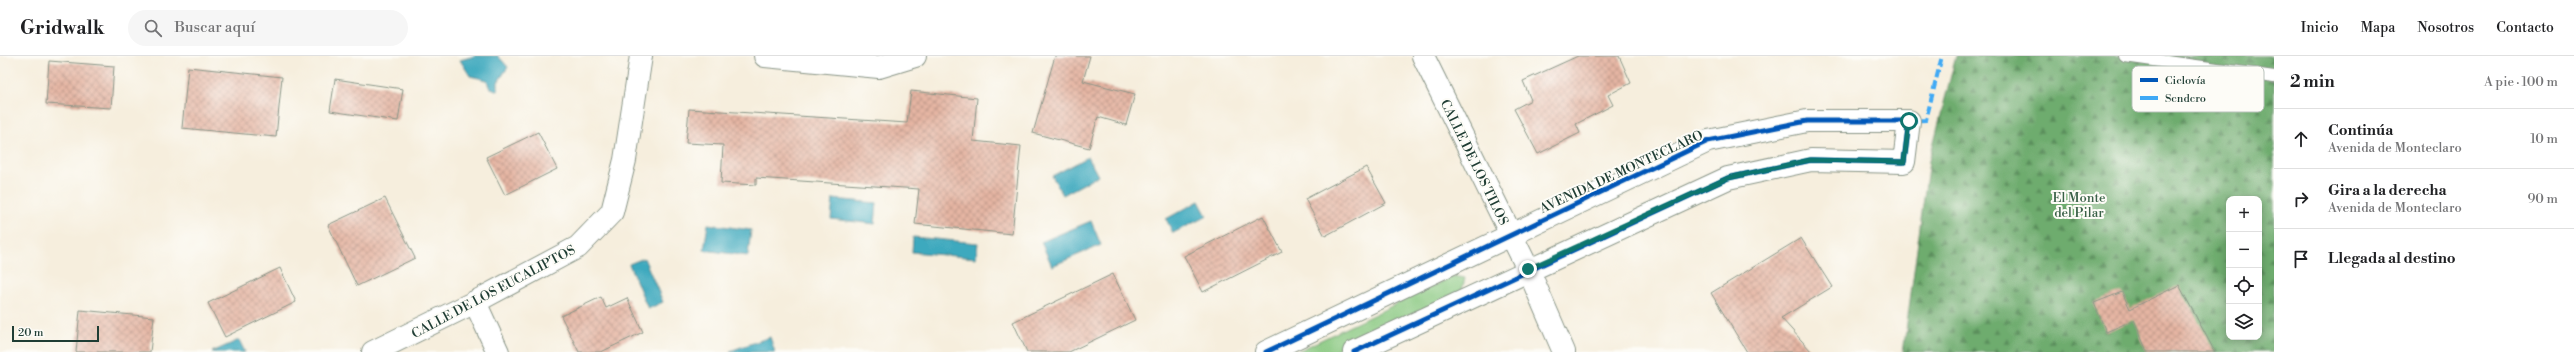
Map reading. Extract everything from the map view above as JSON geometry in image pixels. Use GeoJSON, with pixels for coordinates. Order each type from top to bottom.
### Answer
{"type":"FeatureCollection","features":[{"type":"Feature","properties":{"kind":"street","name":"CALLE DE LOS EUCALIPTOS"},"geometry":{"type":"LineString","coordinates":[[373,352],[474,302],[578,247],[612,212],[626,160],[641,56]]}},
{"type":"Feature","properties":{"kind":"street"},"geometry":{"type":"LineString","coordinates":[[765,56],[879,67],[915,56]]}},
{"type":"Feature","properties":{"kind":"street","name":"CALLE DE LOS TILOS"},"geometry":{"type":"LineString","coordinates":[[1423,56],[1512,235],[1564,352]]}},
{"type":"Feature","properties":{"kind":"street","name":"AVENIDA DE MONTECLARO"},"geometry":{"type":"LineString","coordinates":[[1266,352],[1708,141],[1807,121],[1909,121],[1904,162],[1810,160],[1728,178],[1528,269],[1354,352]]}},
{"type":"Feature","properties":{"kind":"street"},"geometry":{"type":"LineString","coordinates":[[474,302],[498,352]]}},
{"type":"Feature","properties":{"kind":"lane"},"geometry":{"type":"LineString","coordinates":[[2125,56],[2196,66]]}},
{"type":"Feature","properties":{"kind":"lane"},"geometry":{"type":"LineString","coordinates":[[2264,76],[2274,77]]}},
{"type":"Feature","properties":{"kind":"green space","name":"El Monte del Pilar"},"geometry":{"type":"Polygon","coordinates":[[[1956,56],[2274,56],[2274,352],[1903,352],[1929,161],[1956,56]]]}},
{"type":"Feature","properties":{"kind":"green space"},"geometry":{"type":"Polygon","coordinates":[[[1454,276],[1465,278],[1462,290],[1332,352],[1296,352],[1454,276]]]}},
{"type":"Feature","properties":{"kind":"water"},"geometry":{"type":"Polygon","coordinates":[[[475,56],[498,56],[508,67],[498,82],[498,91],[489,87],[487,80],[470,76],[460,60],[475,56]]]}},
{"type":"Feature","properties":{"kind":"water"},"geometry":{"type":"Polygon","coordinates":[[[1088,157],[1098,176],[1063,195],[1052,176],[1088,157]]]}},
{"type":"Feature","properties":{"kind":"water"},"geometry":{"type":"Polygon","coordinates":[[[833,199],[877,203],[875,224],[831,219],[833,199]]]}},
{"type":"Feature","properties":{"kind":"water"},"geometry":{"type":"Polygon","coordinates":[[[1199,201],[1207,216],[1173,233],[1166,219],[1199,201]]]}},
{"type":"Feature","properties":{"kind":"water"},"geometry":{"type":"Polygon","coordinates":[[[1091,221],[1101,245],[1052,266],[1041,242],[1091,221]]]}},
{"type":"Feature","properties":{"kind":"water"},"geometry":{"type":"Polygon","coordinates":[[[708,224],[751,230],[748,256],[704,250],[708,224]]]}},
{"type":"Feature","properties":{"kind":"water"},"geometry":{"type":"Polygon","coordinates":[[[913,237],[978,243],[976,258],[912,252],[913,237]]]}},
{"type":"Feature","properties":{"kind":"water"},"geometry":{"type":"Polygon","coordinates":[[[644,258],[663,302],[648,309],[629,264],[644,258]]]}},
{"type":"Feature","properties":{"kind":"water"},"geometry":{"type":"Polygon","coordinates":[[[770,337],[775,352],[730,351],[770,337]]]}},
{"type":"Feature","properties":{"kind":"water"},"geometry":{"type":"Polygon","coordinates":[[[239,340],[245,352],[212,352],[239,340]]]}},
{"type":"Feature","properties":{"kind":"building"},"geometry":{"type":"Polygon","coordinates":[[[1055,56],[1090,56],[1083,81],[1135,94],[1126,125],[1098,117],[1089,148],[1033,133],[1055,56]]]}},
{"type":"Feature","properties":{"kind":"building"},"geometry":{"type":"Polygon","coordinates":[[[1578,56],[1619,56],[1631,83],[1608,95],[1613,105],[1576,124],[1580,133],[1538,154],[1514,109],[1531,100],[1523,81],[1578,56]]]}},
{"type":"Feature","properties":{"kind":"building"},"geometry":{"type":"Polygon","coordinates":[[[49,61],[114,66],[111,108],[46,104],[49,61]]]}},
{"type":"Feature","properties":{"kind":"building"},"geometry":{"type":"Polygon","coordinates":[[[188,67],[282,77],[276,137],[182,128],[188,67]]]}},
{"type":"Feature","properties":{"kind":"building"},"geometry":{"type":"Polygon","coordinates":[[[335,79],[403,89],[398,121],[330,111],[335,79]]]}},
{"type":"Feature","properties":{"kind":"building"},"geometry":{"type":"Polygon","coordinates":[[[911,91],[977,98],[973,141],[1021,146],[1012,234],[915,224],[919,189],[756,178],[756,185],[721,183],[723,145],[686,143],[689,109],[907,123],[911,91]]]}},
{"type":"Feature","properties":{"kind":"building"},"geometry":{"type":"Polygon","coordinates":[[[538,132],[557,169],[505,195],[486,157],[538,132]]]}},
{"type":"Feature","properties":{"kind":"building"},"geometry":{"type":"Polygon","coordinates":[[[1366,167],[1386,203],[1325,236],[1305,199],[1366,167]]]}},
{"type":"Feature","properties":{"kind":"building"},"geometry":{"type":"Polygon","coordinates":[[[385,198],[415,258],[357,286],[328,225],[385,198]]]}},
{"type":"Feature","properties":{"kind":"building"},"geometry":{"type":"Polygon","coordinates":[[[1263,216],[1282,252],[1203,292],[1184,256],[1263,216]]]}},
{"type":"Feature","properties":{"kind":"building"},"geometry":{"type":"Polygon","coordinates":[[[1801,238],[1832,287],[1781,318],[1812,352],[1747,352],[1711,293],[1801,238]]]}},
{"type":"Feature","properties":{"kind":"building"},"geometry":{"type":"Polygon","coordinates":[[[280,268],[296,302],[225,337],[208,303],[280,268]]]}},
{"type":"Feature","properties":{"kind":"building"},"geometry":{"type":"Polygon","coordinates":[[[1113,274],[1135,320],[1069,352],[1027,352],[1013,322],[1113,274]]]}},
{"type":"Feature","properties":{"kind":"building"},"geometry":{"type":"Polygon","coordinates":[[[2179,285],[2215,352],[2147,352],[2134,320],[2106,332],[2094,303],[2122,292],[2130,309],[2179,285]]]}},
{"type":"Feature","properties":{"kind":"building"},"geometry":{"type":"Polygon","coordinates":[[[601,297],[606,308],[627,298],[643,332],[601,352],[579,352],[561,316],[601,297]]]}},
{"type":"Feature","properties":{"kind":"building"},"geometry":{"type":"Polygon","coordinates":[[[80,310],[154,317],[150,352],[76,352],[80,310]]]}},
{"type":"Feature","properties":{"kind":"marked path"},"geometry":{"type":"LineString","coordinates":[[1909,121],[1926,120],[1942,56]]}},
{"type":"Feature","properties":{"kind":"cycle path"},"geometry":{"type":"LineString","coordinates":[[1266,352],[1708,141],[1807,121],[1909,121],[1904,162],[1811,160],[1728,178],[1354,352]]}},
{"type":"Feature","properties":{"kind":"route"},"geometry":{"type":"LineString","coordinates":[[1528,269],[1728,178],[1810,160],[1904,162],[1909,121]]}}]}
